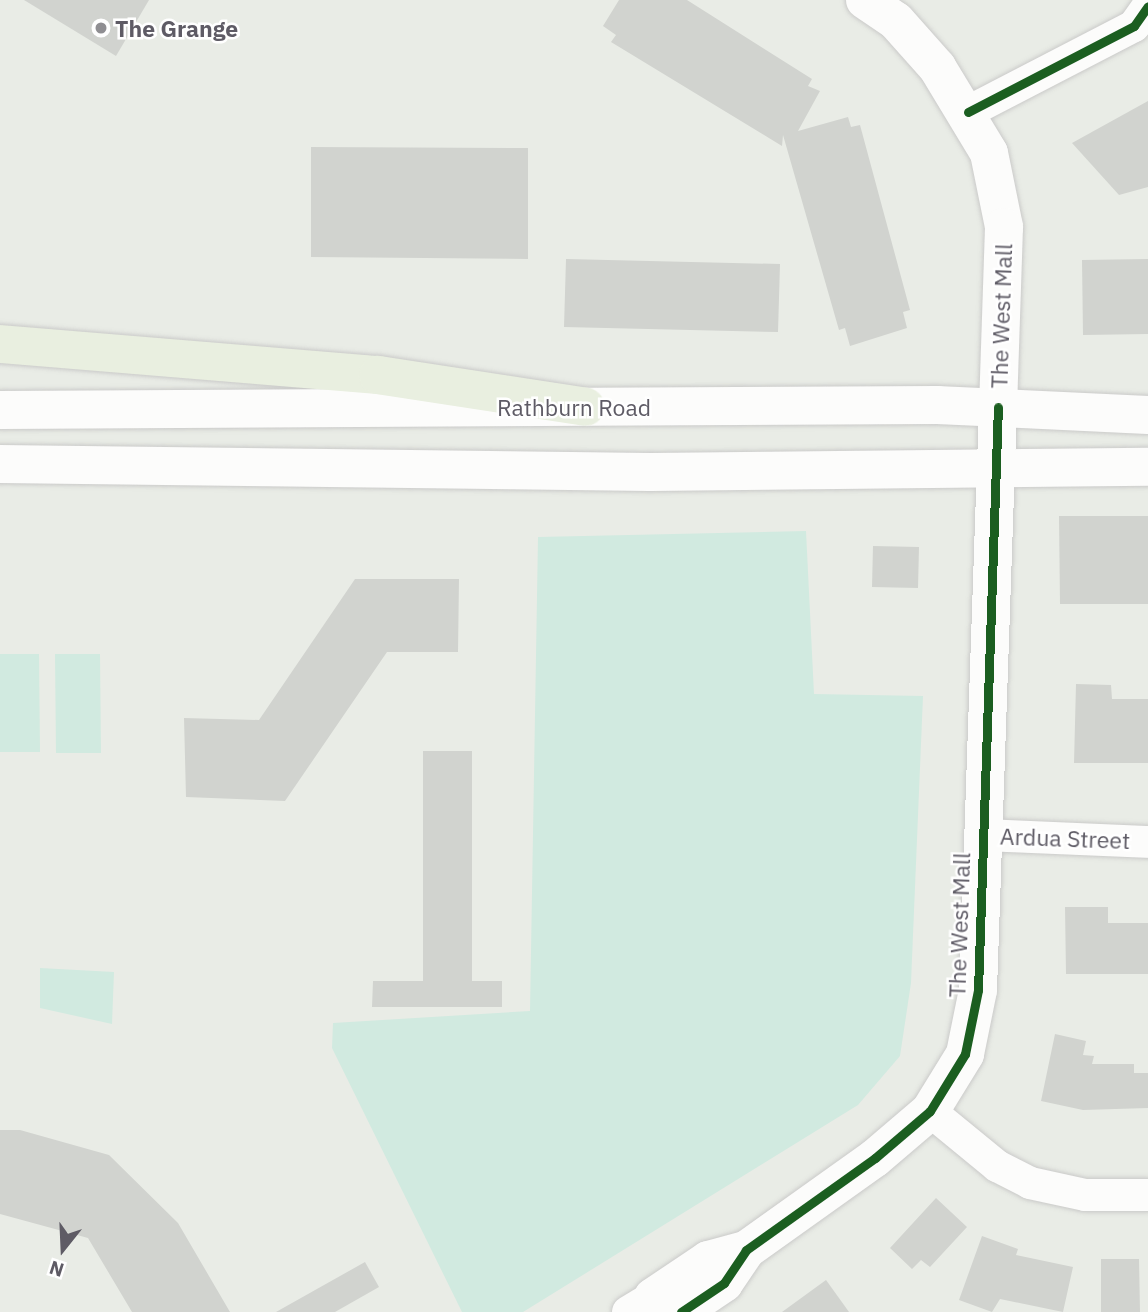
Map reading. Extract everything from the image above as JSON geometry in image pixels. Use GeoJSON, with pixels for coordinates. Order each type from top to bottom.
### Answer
{"type":"FeatureCollection","features":[{"type":"Feature","properties":{"kind":"highway"},"geometry":{"type":"LineString","coordinates":[[0,344],[377,375],[586,407]]}},
{"type":"Feature","properties":{"kind":"main road","name":"The West Mall"},"geometry":{"type":"LineString","coordinates":[[657,1308],[708,1260],[746,1250],[875,1158],[930,1111],[952,1082],[974,1023],[1004,226],[989,153],[968,112],[937,67],[896,21],[865,0]]}},
{"type":"Feature","properties":{"kind":"main road","name":"Rathburn Road"},"geometry":{"type":"LineString","coordinates":[[0,410],[998,407],[1148,415]]}},
{"type":"Feature","properties":{"kind":"main road"},"geometry":{"type":"LineString","coordinates":[[0,464],[650,472],[995,466],[1148,467]]}},
{"type":"Feature","properties":{"kind":"street"},"geometry":{"type":"LineString","coordinates":[[968,112],[1134,26],[1148,6]]}},
{"type":"Feature","properties":{"kind":"street","name":"Ardua Street"},"geometry":{"type":"LineString","coordinates":[[982,835],[1148,842]]}},
{"type":"Feature","properties":{"kind":"street"},"geometry":{"type":"LineString","coordinates":[[930,1111],[997,1166],[1030,1183],[1085,1195],[1148,1195]]}},
{"type":"Feature","properties":{"kind":"green space"},"geometry":{"type":"Polygon","coordinates":[[[806,531],[814,694],[923,696],[911,983],[900,1056],[858,1105],[523,1312],[462,1312],[332,1048],[333,1023],[530,1011],[538,537],[806,531]]]}},
{"type":"Feature","properties":{"kind":"green space"},"geometry":{"type":"Polygon","coordinates":[[[0,654],[39,654],[40,752],[0,752],[0,654]]]}},
{"type":"Feature","properties":{"kind":"green space"},"geometry":{"type":"Polygon","coordinates":[[[55,654],[100,654],[101,753],[56,753],[55,654]]]}},
{"type":"Feature","properties":{"kind":"green space"},"geometry":{"type":"Polygon","coordinates":[[[40,968],[114,972],[112,1024],[40,1008],[40,968]]]}},
{"type":"Feature","properties":{"kind":"building","name":"The Grange"},"geometry":{"type":"Polygon","coordinates":[[[24,0],[149,0],[116,56],[24,0]]]}},
{"type":"Feature","properties":{"kind":"building"},"geometry":{"type":"Polygon","coordinates":[[[619,0],[687,0],[812,79],[808,86],[820,91],[798,131],[848,117],[851,127],[860,125],[910,310],[903,312],[907,328],[850,346],[845,328],[839,330],[783,135],[782,146],[611,42],[616,35],[603,26],[619,0]]]}},
{"type":"Feature","properties":{"kind":"building"},"geometry":{"type":"Polygon","coordinates":[[[1148,101],[1148,187],[1119,195],[1072,143],[1148,101]]]}},
{"type":"Feature","properties":{"kind":"building"},"geometry":{"type":"Polygon","coordinates":[[[311,147],[528,148],[528,259],[311,257],[311,147]]]}},
{"type":"Feature","properties":{"kind":"building"},"geometry":{"type":"Polygon","coordinates":[[[566,259],[780,264],[778,332],[564,327],[566,259]]]}},
{"type":"Feature","properties":{"kind":"building"},"geometry":{"type":"Polygon","coordinates":[[[1148,259],[1148,334],[1083,335],[1082,260],[1148,259]]]}},
{"type":"Feature","properties":{"kind":"building"},"geometry":{"type":"Polygon","coordinates":[[[1059,516],[1148,516],[1148,604],[1060,604],[1059,516]]]}},
{"type":"Feature","properties":{"kind":"building"},"geometry":{"type":"Polygon","coordinates":[[[873,546],[919,547],[918,588],[872,587],[873,546]]]}},
{"type":"Feature","properties":{"kind":"building"},"geometry":{"type":"Polygon","coordinates":[[[355,579],[459,579],[458,652],[387,652],[285,801],[186,797],[184,718],[259,720],[355,579]]]}},
{"type":"Feature","properties":{"kind":"building"},"geometry":{"type":"Polygon","coordinates":[[[1076,684],[1111,685],[1112,699],[1148,699],[1148,763],[1074,763],[1076,684]]]}},
{"type":"Feature","properties":{"kind":"building"},"geometry":{"type":"Polygon","coordinates":[[[423,751],[472,751],[472,981],[502,981],[502,1007],[372,1007],[373,981],[423,981],[423,751]]]}},
{"type":"Feature","properties":{"kind":"building"},"geometry":{"type":"Polygon","coordinates":[[[1065,907],[1108,907],[1108,923],[1148,923],[1148,974],[1066,974],[1065,907]]]}},
{"type":"Feature","properties":{"kind":"building"},"geometry":{"type":"Polygon","coordinates":[[[1055,1034],[1086,1041],[1083,1055],[1094,1056],[1092,1064],[1134,1064],[1134,1073],[1148,1073],[1148,1108],[1083,1110],[1041,1101],[1055,1034]]]}},
{"type":"Feature","properties":{"kind":"building"},"geometry":{"type":"Polygon","coordinates":[[[0,1130],[20,1130],[109,1155],[178,1223],[230,1312],[132,1312],[88,1238],[0,1214],[0,1130]]]}},
{"type":"Feature","properties":{"kind":"building"},"geometry":{"type":"Polygon","coordinates":[[[936,1198],[967,1227],[930,1267],[921,1260],[912,1269],[890,1248],[936,1198]]]}},
{"type":"Feature","properties":{"kind":"building"},"geometry":{"type":"Polygon","coordinates":[[[982,1236],[1018,1249],[1016,1255],[1073,1267],[1063,1312],[1000,1299],[992,1312],[959,1300],[982,1236]]]}},
{"type":"Feature","properties":{"kind":"building"},"geometry":{"type":"Polygon","coordinates":[[[1101,1259],[1139,1259],[1140,1312],[1101,1312],[1101,1259]]]}},
{"type":"Feature","properties":{"kind":"building"},"geometry":{"type":"Polygon","coordinates":[[[365,1262],[379,1287],[335,1312],[276,1312],[365,1262]]]}},
{"type":"Feature","properties":{"kind":"building"},"geometry":{"type":"Polygon","coordinates":[[[826,1280],[849,1312],[782,1312],[826,1280]]]}},
{"type":"Feature","properties":{"kind":"cycle path"},"geometry":{"type":"LineString","coordinates":[[968,112],[1134,26],[1148,6]]}},
{"type":"Feature","properties":{"kind":"cycle path"},"geometry":{"type":"LineString","coordinates":[[681,1312],[724,1283],[746,1250],[875,1158],[930,1111],[965,1054],[978,990],[998,407]]}},
{"type":"Feature","properties":{"kind":"place","name":"The Grange"},"geometry":{"type":"Point","coordinates":[101,28]}}]}
